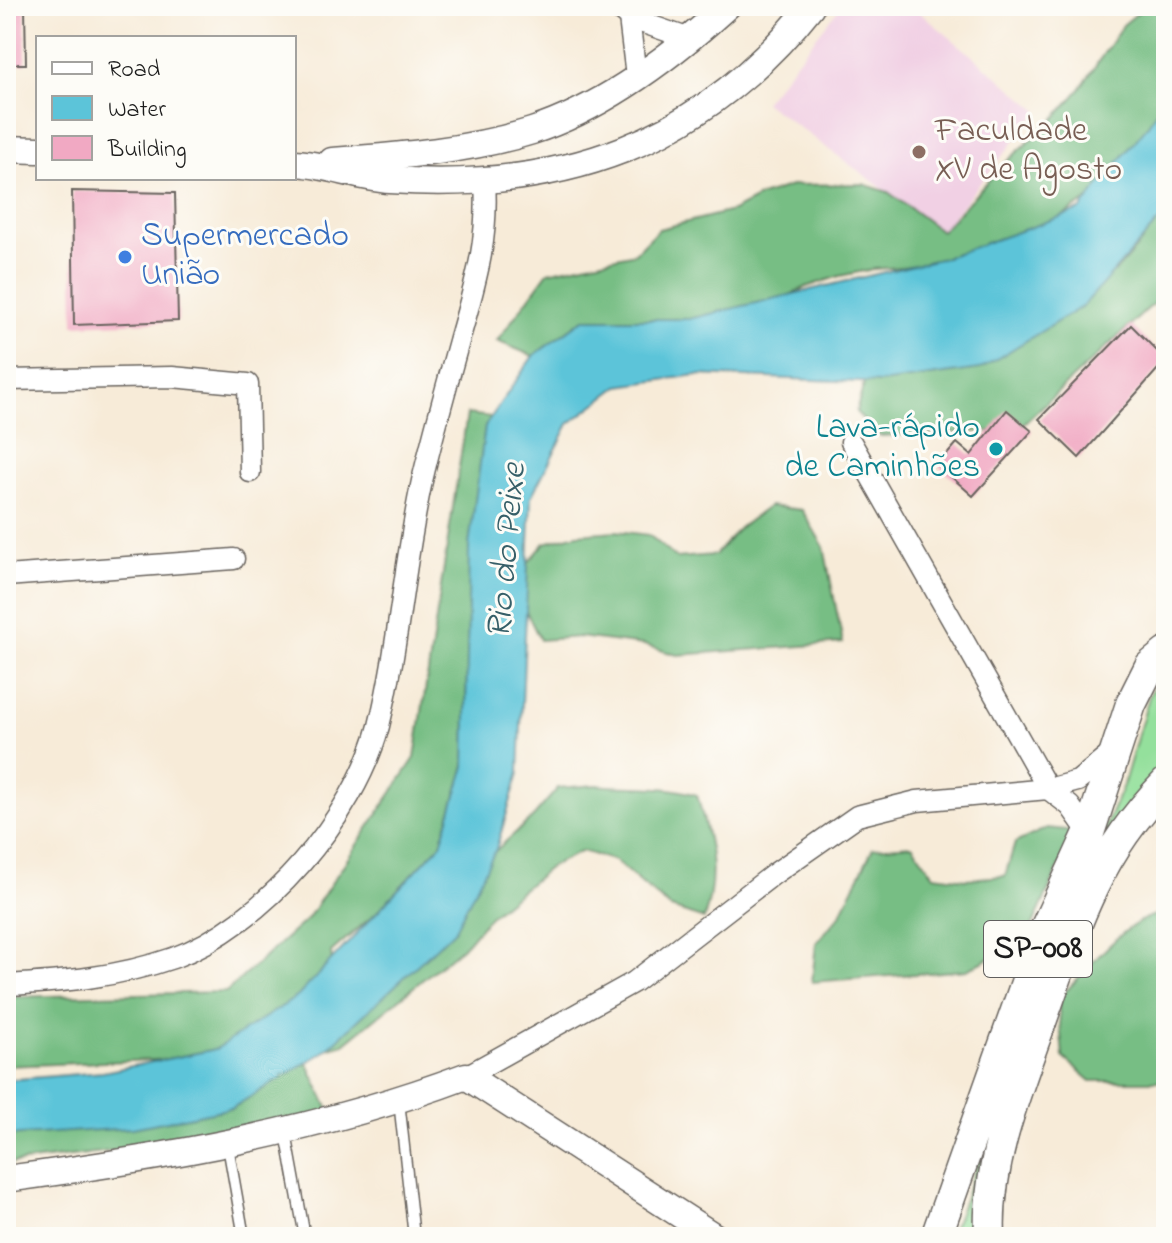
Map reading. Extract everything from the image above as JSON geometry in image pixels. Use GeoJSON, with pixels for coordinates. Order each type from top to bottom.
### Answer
{"type":"FeatureCollection","features":[{"type":"Feature","properties":{"kind":"main road","name":"SP-008"},"geometry":{"type":"LineString","coordinates":[[936,1237],[1045,929],[1089,833],[1131,704],[1161,661]]}},
{"type":"Feature","properties":{"kind":"main road","name":"SP-008"},"geometry":{"type":"LineString","coordinates":[[990,1237],[999,1153],[1069,943],[1093,886],[1113,852],[1146,803],[1166,783]]}},
{"type":"Feature","properties":{"kind":"street"},"geometry":{"type":"LineString","coordinates":[[299,163],[396,156],[484,142],[561,120],[636,76],[727,6]]}},
{"type":"Feature","properties":{"kind":"street"},"geometry":{"type":"LineString","coordinates":[[299,163],[386,180],[485,181],[589,165],[663,134],[749,73],[811,6]]}},
{"type":"Feature","properties":{"kind":"street"},"geometry":{"type":"LineString","coordinates":[[622,12],[687,38]]}},
{"type":"Feature","properties":{"kind":"street"},"geometry":{"type":"LineString","coordinates":[[622,12],[636,76]]}},
{"type":"Feature","properties":{"kind":"street"},"geometry":{"type":"LineString","coordinates":[[6,985],[71,981],[123,972],[176,957],[228,927],[279,888],[331,828],[361,775],[378,729],[394,659],[415,512],[436,424],[483,258],[488,222],[484,142]]}},
{"type":"Feature","properties":{"kind":"street"},"geometry":{"type":"LineString","coordinates":[[6,149],[36,150]]}},
{"type":"Feature","properties":{"kind":"street"},"geometry":{"type":"LineString","coordinates":[[6,380],[172,377],[248,384],[250,472]]}},
{"type":"Feature","properties":{"kind":"street"},"geometry":{"type":"LineString","coordinates":[[851,442],[1048,789],[1070,806],[1089,833]]}},
{"type":"Feature","properties":{"kind":"street"},"geometry":{"type":"LineString","coordinates":[[6,576],[234,559]]}},
{"type":"Feature","properties":{"kind":"street"},"geometry":{"type":"LineString","coordinates":[[6,1179],[286,1133],[399,1101],[466,1076],[634,982],[774,874],[857,816],[917,801],[1048,789],[1078,781],[1119,747]]}},
{"type":"Feature","properties":{"kind":"street"},"geometry":{"type":"LineString","coordinates":[[466,1076],[715,1237]]}},
{"type":"Feature","properties":{"kind":"lane"},"geometry":{"type":"LineString","coordinates":[[399,1101],[414,1237]]}},
{"type":"Feature","properties":{"kind":"lane"},"geometry":{"type":"LineString","coordinates":[[286,1133],[305,1237]]}},
{"type":"Feature","properties":{"kind":"lane"},"geometry":{"type":"LineString","coordinates":[[228,1144],[244,1237]]}},
{"type":"Feature","properties":{"kind":"shaded area","name":"Faculdade XV de Agosto"},"geometry":{"type":"Polygon","coordinates":[[[841,6],[912,6],[1039,111],[941,231],[764,102],[841,6]]]}},
{"type":"Feature","properties":{"kind":"green space"},"geometry":{"type":"Polygon","coordinates":[[[1146,6],[1166,6],[1166,133],[1109,186],[1048,225],[943,264],[874,269],[840,276],[806,287],[744,318],[577,324],[533,356],[497,341],[548,272],[635,253],[659,229],[732,211],[761,196],[794,185],[863,184],[888,192],[941,231],[1004,164],[1056,117],[1080,89],[1123,25],[1146,6]]]}},
{"type":"Feature","properties":{"kind":"green space"},"geometry":{"type":"Polygon","coordinates":[[[1166,204],[1166,292],[1017,430],[879,436],[856,412],[866,377],[1000,328],[1116,271],[1141,243],[1166,204]]]}},
{"type":"Feature","properties":{"kind":"green space"},"geometry":{"type":"Polygon","coordinates":[[[467,414],[500,418],[470,537],[465,766],[441,844],[376,913],[331,952],[333,976],[227,1057],[6,1066],[6,997],[226,992],[308,918],[415,758],[467,414]]]}},
{"type":"Feature","properties":{"kind":"green space"},"geometry":{"type":"Polygon","coordinates":[[[769,506],[802,510],[824,547],[843,643],[677,655],[644,645],[579,637],[540,640],[525,609],[522,570],[545,543],[577,534],[616,531],[649,535],[676,558],[715,555],[739,528],[769,506]]]}},
{"type":"Feature","properties":{"kind":"green space"},"geometry":{"type":"Polygon","coordinates":[[[1166,678],[1166,760],[1097,847],[1124,783],[1149,697],[1155,684],[1166,678]]]}},
{"type":"Feature","properties":{"kind":"green space"},"geometry":{"type":"Polygon","coordinates":[[[597,785],[659,788],[697,795],[706,827],[712,871],[704,919],[671,908],[615,861],[582,851],[551,866],[490,916],[466,944],[344,1044],[313,1053],[401,936],[534,816],[558,788],[597,785]]]}},
{"type":"Feature","properties":{"kind":"green space"},"geometry":{"type":"Polygon","coordinates":[[[1047,828],[1076,831],[1029,933],[998,954],[967,970],[812,982],[816,943],[840,915],[873,848],[912,845],[934,875],[966,879],[1005,876],[1015,843],[1047,828]]]}},
{"type":"Feature","properties":{"kind":"green space"},"geometry":{"type":"Polygon","coordinates":[[[1166,913],[1166,1081],[1091,1081],[1063,1057],[1058,999],[1121,934],[1151,916],[1166,913]]]}},
{"type":"Feature","properties":{"kind":"green space"},"geometry":{"type":"Polygon","coordinates":[[[307,1062],[330,1112],[288,1129],[6,1164],[6,1135],[232,1108],[307,1062]]]}},
{"type":"Feature","properties":{"kind":"green space"},"geometry":{"type":"Polygon","coordinates":[[[985,1144],[989,1146],[977,1237],[950,1237],[985,1144]]]}},
{"type":"Feature","properties":{"kind":"water","name":"Rio do Peixe"},"geometry":{"type":"Polygon","coordinates":[[[1166,96],[1166,213],[1083,306],[980,369],[881,383],[697,375],[619,386],[569,424],[531,497],[519,773],[496,849],[454,931],[324,1052],[232,1108],[133,1128],[6,1136],[6,1080],[103,1072],[216,1049],[298,996],[441,844],[465,766],[469,545],[485,426],[533,356],[584,319],[689,319],[943,258],[1080,210],[1148,125],[1166,96]]]}},
{"type":"Feature","properties":{"kind":"building"},"geometry":{"type":"Polygon","coordinates":[[[6,6],[25,6],[26,64],[6,64],[6,6]]]}},
{"type":"Feature","properties":{"kind":"building","name":"Supermercado União"},"geometry":{"type":"Polygon","coordinates":[[[72,191],[175,193],[178,321],[74,325],[72,191]]]}},
{"type":"Feature","properties":{"kind":"building"},"geometry":{"type":"Polygon","coordinates":[[[1131,325],[1166,360],[1079,458],[1039,419],[1131,325]]]}},
{"type":"Feature","properties":{"kind":"building","name":"Lava-rápido de Caminhões"},"geometry":{"type":"Polygon","coordinates":[[[1007,410],[1032,431],[973,496],[938,465],[957,443],[971,455],[1007,410]]]}},
{"type":"Feature","properties":{"kind":"place","name":"Faculdade XV de Agosto"},"geometry":{"type":"Point","coordinates":[919,152]}},
{"type":"Feature","properties":{"kind":"place","name":"Supermercado União"},"geometry":{"type":"Point","coordinates":[125,257]}},
{"type":"Feature","properties":{"kind":"place","name":"Lava-rápido de Caminhões"},"geometry":{"type":"Point","coordinates":[996,449]}}]}
